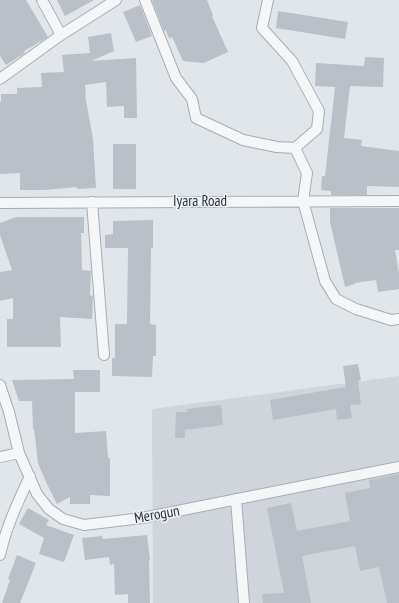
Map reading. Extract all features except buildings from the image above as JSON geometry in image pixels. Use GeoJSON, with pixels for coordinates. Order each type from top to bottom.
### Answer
{"type":"FeatureCollection","features":[{"type":"Feature","properties":{"kind":"street"},"geometry":{"type":"LineString","coordinates":[[42,0],[61,35]]}},
{"type":"Feature","properties":{"kind":"street"},"geometry":{"type":"LineString","coordinates":[[0,79],[61,35],[116,0]]}},
{"type":"Feature","properties":{"kind":"street"},"geometry":{"type":"LineString","coordinates":[[145,0],[176,78],[192,99],[196,118],[243,140],[277,147],[295,148],[317,129],[318,111],[292,61],[262,28],[268,0]]}},
{"type":"Feature","properties":{"kind":"street"},"geometry":{"type":"LineString","coordinates":[[295,148],[307,173],[303,201],[325,281],[336,299],[356,309],[391,320],[399,319]]}},
{"type":"Feature","properties":{"kind":"street","name":"Iyara Road"},"geometry":{"type":"LineString","coordinates":[[0,203],[303,201],[399,202]]}},
{"type":"Feature","properties":{"kind":"street"},"geometry":{"type":"LineString","coordinates":[[92,202],[104,355]]}},
{"type":"Feature","properties":{"kind":"street","name":"Merogun"},"geometry":{"type":"LineString","coordinates":[[0,385],[9,412],[19,453],[38,494],[49,509],[64,519],[84,525],[142,518],[399,467]]}},
{"type":"Feature","properties":{"kind":"street"},"geometry":{"type":"LineString","coordinates":[[0,456],[19,453]]}},
{"type":"Feature","properties":{"kind":"street"},"geometry":{"type":"LineString","coordinates":[[0,555],[3,541],[16,506],[30,476]]}},
{"type":"Feature","properties":{"kind":"street"},"geometry":{"type":"LineString","coordinates":[[236,499],[244,603]]}},
{"type":"Feature","properties":{"kind":"shaded area"},"geometry":{"type":"Polygon","coordinates":[[[399,376],[399,603],[153,603],[152,409],[399,376]]]}}]}
